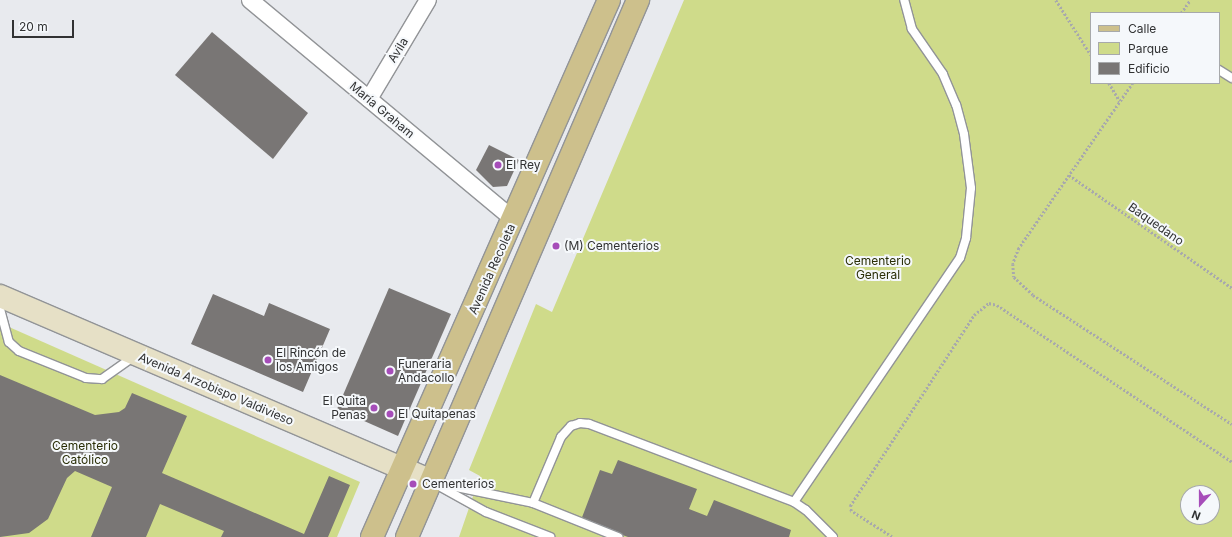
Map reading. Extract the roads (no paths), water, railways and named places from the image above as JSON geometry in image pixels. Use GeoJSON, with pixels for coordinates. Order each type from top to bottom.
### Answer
{"type":"FeatureCollection","features":[{"type":"Feature","properties":{"kind":"main road","name":"Avenida Recoleta"},"geometry":{"type":"LineString","coordinates":[[372,537],[514,220],[609,0]]}},
{"type":"Feature","properties":{"kind":"main road"},"geometry":{"type":"LineString","coordinates":[[407,537],[638,0]]}},
{"type":"Feature","properties":{"kind":"main road","name":"Avenida Arzobispo Valdivieso"},"geometry":{"type":"LineString","coordinates":[[0,296],[402,468],[431,482]]}},
{"type":"Feature","properties":{"kind":"street","name":"María Graham"},"geometry":{"type":"LineString","coordinates":[[250,0],[514,220]]}},
{"type":"Feature","properties":{"kind":"street","name":"Avila"},"geometry":{"type":"LineString","coordinates":[[369,99],[428,0]]}},
{"type":"Feature","properties":{"kind":"lane"},"geometry":{"type":"LineString","coordinates":[[794,502],[960,258],[966,238],[971,188],[964,134],[956,105],[943,74],[912,29],[904,0]]}},
{"type":"Feature","properties":{"kind":"lane"},"geometry":{"type":"LineString","coordinates":[[1220,71],[1232,78]]}},
{"type":"Feature","properties":{"kind":"lane"},"geometry":{"type":"LineString","coordinates":[[0,309],[9,342],[19,351],[86,378],[102,379],[137,355]]}},
{"type":"Feature","properties":{"kind":"lane"},"geometry":{"type":"LineString","coordinates":[[533,503],[561,437],[571,426],[580,423],[589,424],[794,502],[806,510],[833,537]]}},
{"type":"Feature","properties":{"kind":"lane"},"geometry":{"type":"LineString","coordinates":[[431,482],[533,503],[618,537]]}},
{"type":"Feature","properties":{"kind":"lane"},"geometry":{"type":"LineString","coordinates":[[431,482],[486,512],[550,537]]}},
{"type":"Feature","properties":{"kind":"place","name":"El Rey"},"geometry":{"type":"Point","coordinates":[498,165]}},
{"type":"Feature","properties":{"kind":"place","name":"(M) Cementerios"},"geometry":{"type":"Point","coordinates":[556,246]}},
{"type":"Feature","properties":{"kind":"place","name":"El Rincón de los Amigos"},"geometry":{"type":"Point","coordinates":[268,360]}},
{"type":"Feature","properties":{"kind":"place","name":"Funeraria Andacollo"},"geometry":{"type":"Point","coordinates":[390,371]}},
{"type":"Feature","properties":{"kind":"place","name":"El Quita Penas"},"geometry":{"type":"Point","coordinates":[374,408]}},
{"type":"Feature","properties":{"kind":"place","name":"El Quitapenas"},"geometry":{"type":"Point","coordinates":[390,414]}},
{"type":"Feature","properties":{"kind":"place","name":"Cementerios"},"geometry":{"type":"Point","coordinates":[413,484]}},
{"type":"Feature","properties":{"kind":"park label","name":"Cementerio General"},"geometry":{"type":"Point","coordinates":[878,268]}},
{"type":"Feature","properties":{"kind":"park label","name":"Cementerio Católico"},"geometry":{"type":"Point","coordinates":[85,453]}}]}
